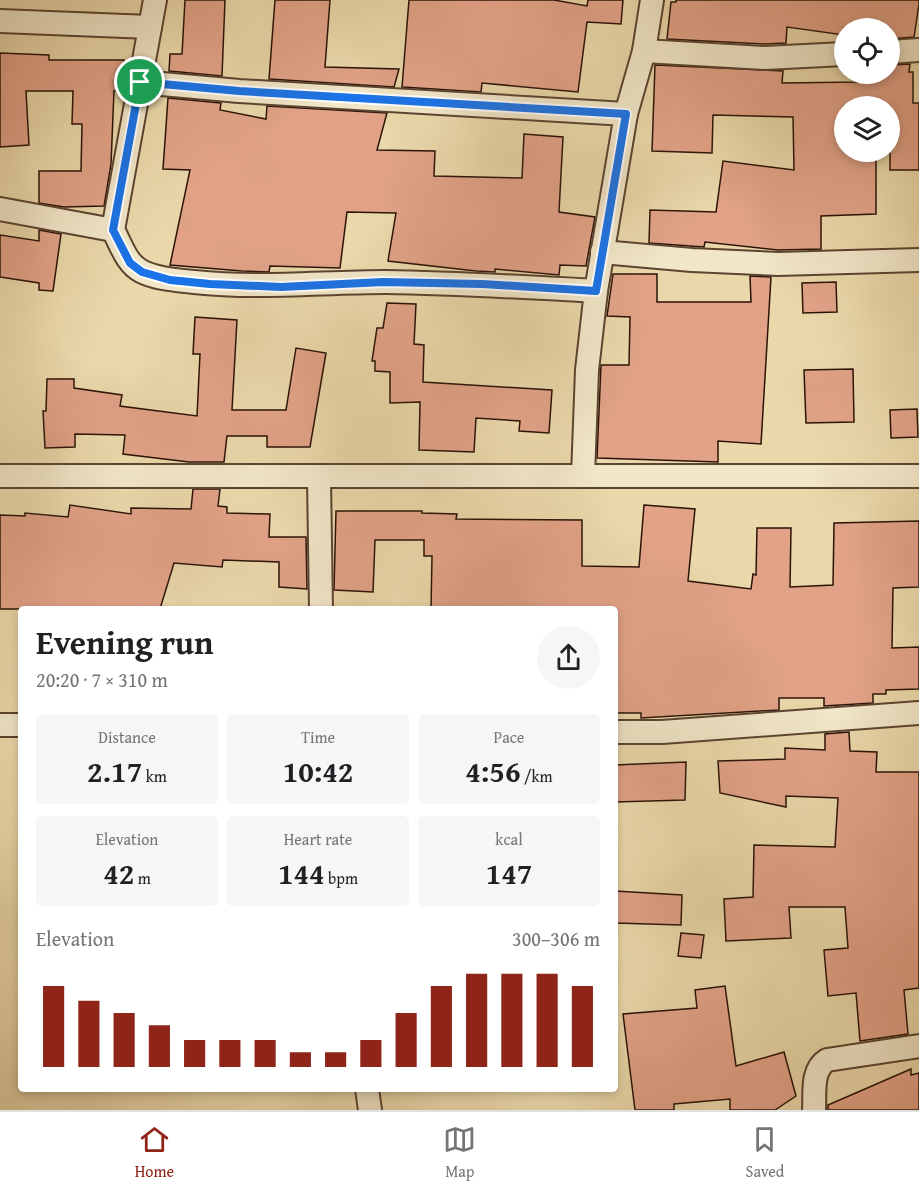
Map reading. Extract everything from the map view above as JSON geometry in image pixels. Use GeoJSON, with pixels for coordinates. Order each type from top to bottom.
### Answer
{"type":"FeatureCollection","features":[{"type":"Feature","properties":{"kind":"street"},"geometry":{"type":"LineString","coordinates":[[155,0],[113,230],[130,263],[142,272],[170,280],[281,287],[383,282],[482,284],[596,291]]}},
{"type":"Feature","properties":{"kind":"street"},"geometry":{"type":"LineString","coordinates":[[583,476],[587,381],[596,291],[626,114],[644,51],[652,0]]}},
{"type":"Feature","properties":{"kind":"street"},"geometry":{"type":"LineString","coordinates":[[0,21],[150,27]]}},
{"type":"Feature","properties":{"kind":"street"},"geometry":{"type":"LineString","coordinates":[[900,51],[919,50]]}},
{"type":"Feature","properties":{"kind":"street"},"geometry":{"type":"LineString","coordinates":[[644,51],[765,58],[834,55]]}},
{"type":"Feature","properties":{"kind":"street"},"geometry":{"type":"LineString","coordinates":[[140,82],[239,91],[626,114]]}},
{"type":"Feature","properties":{"kind":"street"},"geometry":{"type":"LineString","coordinates":[[0,209],[113,230]]}},
{"type":"Feature","properties":{"kind":"street"},"geometry":{"type":"LineString","coordinates":[[602,252],[692,260],[778,264],[919,260]]}},
{"type":"Feature","properties":{"kind":"street"},"geometry":{"type":"LineString","coordinates":[[0,476],[320,478],[919,476]]}},
{"type":"Feature","properties":{"kind":"street"},"geometry":{"type":"LineString","coordinates":[[320,478],[321,606]]}},
{"type":"Feature","properties":{"kind":"street"},"geometry":{"type":"LineString","coordinates":[[618,732],[662,732],[919,713]]}},
{"type":"Feature","properties":{"kind":"street"},"geometry":{"type":"LineString","coordinates":[[0,725],[18,726]]}},
{"type":"Feature","properties":{"kind":"street"},"geometry":{"type":"LineString","coordinates":[[814,1110],[816,1071],[827,1060],[919,1046]]}},
{"type":"Feature","properties":{"kind":"street"},"geometry":{"type":"LineString","coordinates":[[368,1092],[370,1110]]}},
{"type":"Feature","properties":{"kind":"building"},"geometry":{"type":"Polygon","coordinates":[[[185,0],[225,0],[222,76],[169,71],[170,54],[182,54],[185,0]]]}},
{"type":"Feature","properties":{"kind":"building"},"geometry":{"type":"Polygon","coordinates":[[[275,0],[330,0],[325,67],[399,69],[394,87],[269,79],[275,0]]]}},
{"type":"Feature","properties":{"kind":"building"},"geometry":{"type":"Polygon","coordinates":[[[409,0],[554,0],[587,6],[588,0],[623,0],[621,24],[587,22],[578,92],[482,83],[481,92],[402,87],[409,0]]]}},
{"type":"Feature","properties":{"kind":"building"},"geometry":{"type":"Polygon","coordinates":[[[676,0],[919,0],[919,4],[914,37],[900,38],[900,18],[834,18],[834,34],[787,27],[786,43],[765,44],[667,39],[671,2],[676,2],[676,0]]]}},
{"type":"Feature","properties":{"kind":"building"},"geometry":{"type":"Polygon","coordinates":[[[0,53],[49,55],[49,60],[124,60],[124,90],[114,91],[111,164],[104,206],[64,207],[39,203],[39,171],[81,171],[82,124],[72,124],[73,91],[26,91],[29,145],[0,147],[0,53]]]}},
{"type":"Feature","properties":{"kind":"building"},"geometry":{"type":"Polygon","coordinates":[[[900,64],[910,64],[909,72],[913,72],[913,103],[919,103],[919,170],[890,170],[890,162],[900,162],[900,96],[834,96],[834,162],[876,162],[876,214],[821,216],[821,249],[778,250],[705,242],[704,247],[649,243],[650,210],[716,212],[723,161],[794,170],[793,117],[713,115],[712,153],[652,151],[655,65],[783,71],[782,83],[900,84],[900,64]]]}},
{"type":"Feature","properties":{"kind":"building"},"geometry":{"type":"Polygon","coordinates":[[[168,98],[221,103],[220,110],[266,119],[267,106],[387,113],[377,150],[435,151],[434,176],[522,178],[524,134],[563,137],[559,212],[595,217],[586,266],[560,265],[559,275],[495,269],[495,272],[476,271],[388,261],[396,213],[347,212],[340,268],[270,266],[269,272],[170,265],[190,170],[163,169],[168,98]]]}},
{"type":"Feature","properties":{"kind":"building"},"geometry":{"type":"Polygon","coordinates":[[[39,230],[61,234],[53,291],[39,290],[39,283],[0,277],[0,235],[39,241],[39,230]]]}},
{"type":"Feature","properties":{"kind":"building"},"geometry":{"type":"Polygon","coordinates":[[[613,274],[657,274],[657,302],[751,302],[750,276],[771,277],[761,444],[718,441],[718,462],[597,458],[601,365],[629,365],[630,317],[607,316],[613,274]]]}},
{"type":"Feature","properties":{"kind":"building"},"geometry":{"type":"Polygon","coordinates":[[[836,282],[837,312],[803,313],[802,283],[836,282]]]}},
{"type":"Feature","properties":{"kind":"building"},"geometry":{"type":"Polygon","coordinates":[[[387,303],[416,304],[414,344],[424,345],[423,382],[552,390],[549,433],[519,431],[520,421],[476,418],[474,452],[419,450],[420,402],[390,403],[390,372],[375,371],[375,361],[372,361],[377,328],[383,328],[387,303]]]}},
{"type":"Feature","properties":{"kind":"building"},"geometry":{"type":"Polygon","coordinates":[[[195,317],[237,320],[232,410],[286,410],[296,348],[326,353],[310,447],[267,447],[267,436],[227,436],[224,462],[189,462],[123,454],[125,435],[75,434],[75,447],[45,448],[43,411],[46,411],[47,379],[74,379],[74,388],[122,395],[120,406],[197,416],[200,354],[193,354],[195,317]]]}},
{"type":"Feature","properties":{"kind":"building"},"geometry":{"type":"Polygon","coordinates":[[[853,369],[854,422],[806,423],[804,370],[853,369]]]}},
{"type":"Feature","properties":{"kind":"building"},"geometry":{"type":"Polygon","coordinates":[[[917,409],[918,437],[891,438],[890,410],[917,409]]]}},
{"type":"Feature","properties":{"kind":"building"},"geometry":{"type":"Polygon","coordinates":[[[193,489],[220,489],[218,506],[227,507],[227,513],[270,514],[269,537],[306,537],[307,589],[279,587],[279,562],[223,560],[222,567],[174,563],[161,606],[18,606],[18,609],[0,609],[0,515],[25,516],[25,513],[68,517],[70,505],[131,514],[131,508],[191,509],[193,489]]]}},
{"type":"Feature","properties":{"kind":"building"},"geometry":{"type":"Polygon","coordinates":[[[644,505],[695,509],[688,581],[751,589],[753,574],[756,575],[757,528],[791,528],[790,587],[833,585],[834,523],[919,521],[919,587],[893,588],[892,648],[919,647],[919,689],[886,690],[886,694],[873,694],[873,703],[824,706],[824,698],[779,698],[779,710],[641,718],[641,713],[618,713],[618,606],[431,606],[432,556],[424,556],[424,540],[375,540],[373,592],[334,590],[336,511],[422,511],[422,513],[457,514],[456,519],[582,520],[582,566],[639,567],[644,505]]]}},
{"type":"Feature","properties":{"kind":"building"},"geometry":{"type":"Polygon","coordinates":[[[849,732],[850,751],[877,752],[876,772],[919,772],[919,988],[904,990],[908,1034],[860,1041],[856,993],[828,996],[824,950],[848,948],[845,907],[789,907],[791,938],[726,941],[724,899],[753,897],[754,845],[835,847],[838,798],[786,796],[786,807],[720,793],[718,761],[785,759],[785,748],[825,750],[825,734],[849,732]]]}},
{"type":"Feature","properties":{"kind":"building"},"geometry":{"type":"Polygon","coordinates":[[[686,762],[685,800],[618,802],[618,765],[686,762]]]}},
{"type":"Feature","properties":{"kind":"building"},"geometry":{"type":"Polygon","coordinates":[[[618,891],[682,895],[681,925],[618,923],[618,891]]]}},
{"type":"Feature","properties":{"kind":"building"},"geometry":{"type":"Polygon","coordinates":[[[681,933],[704,935],[701,958],[678,956],[681,933]]]}},
{"type":"Feature","properties":{"kind":"building"},"geometry":{"type":"Polygon","coordinates":[[[725,986],[736,1066],[784,1052],[796,1096],[775,1110],[730,1110],[730,1099],[674,1104],[674,1110],[635,1110],[623,1014],[697,1008],[695,990],[725,986]]]}},
{"type":"Feature","properties":{"kind":"building"},"geometry":{"type":"Polygon","coordinates":[[[911,1069],[911,1075],[919,1073],[919,1110],[828,1110],[828,1105],[911,1069]]]}},
{"type":"Feature","properties":{"kind":"route"},"geometry":{"type":"LineString","coordinates":[[140,82],[239,91],[626,114],[596,291],[482,284],[383,282],[281,287],[170,280],[142,272],[130,263],[113,230],[140,82]]}}]}
